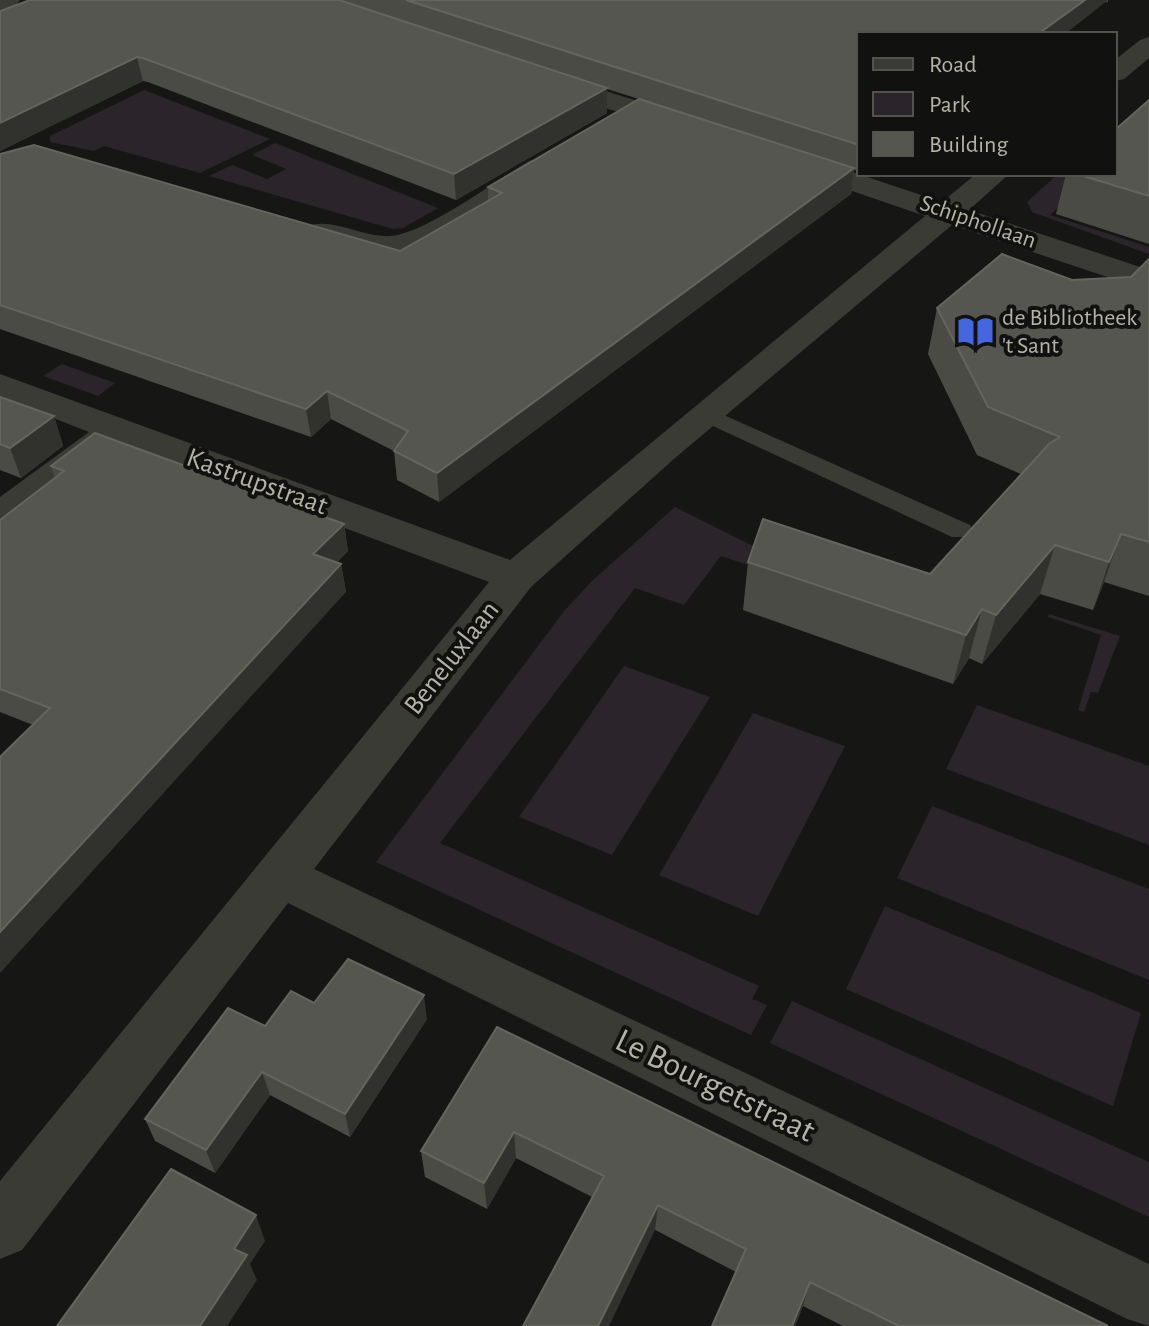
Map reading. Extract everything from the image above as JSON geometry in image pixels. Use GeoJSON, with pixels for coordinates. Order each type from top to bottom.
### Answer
{"type":"FeatureCollection","features":[{"type":"Feature","properties":{"kind":"street"},"geometry":{"type":"LineString","coordinates":[[0,3],[8,0]]}},
{"type":"Feature","properties":{"kind":"street"},"geometry":{"type":"LineString","coordinates":[[1129,70],[1149,45]]}},
{"type":"Feature","properties":{"kind":"street"},"geometry":{"type":"LineString","coordinates":[[530,75],[704,132]]}},
{"type":"Feature","properties":{"kind":"street"},"geometry":{"type":"LineString","coordinates":[[609,126],[636,110]]}},
{"type":"Feature","properties":{"kind":"street"},"geometry":{"type":"LineString","coordinates":[[294,224],[367,245],[398,245],[421,237],[569,150]]}},
{"type":"Feature","properties":{"kind":"street","name":"Schiphollaan"},"geometry":{"type":"LineString","coordinates":[[777,156],[1149,281]]}},
{"type":"Feature","properties":{"kind":"street","name":"Beneluxlaan"},"geometry":{"type":"LineString","coordinates":[[0,1229],[516,577],[992,176]]}},
{"type":"Feature","properties":{"kind":"street","name":"Kastrupstraat"},"geometry":{"type":"LineString","coordinates":[[0,385],[516,577]]}},
{"type":"Feature","properties":{"kind":"street"},"geometry":{"type":"LineString","coordinates":[[0,516],[115,429]]}},
{"type":"Feature","properties":{"kind":"street","name":"Le Bourgetstraat"},"geometry":{"type":"LineString","coordinates":[[281,876],[1149,1297]]}},
{"type":"Feature","properties":{"kind":"lane"},"geometry":{"type":"LineString","coordinates":[[706,414],[961,531]]}},
{"type":"Feature","properties":{"kind":"green space"},"geometry":{"type":"Polygon","coordinates":[[[144,90],[270,139],[200,173],[104,146],[94,151],[50,142],[50,136],[144,90]]]}},
{"type":"Feature","properties":{"kind":"green space"},"geometry":{"type":"Polygon","coordinates":[[[275,143],[438,208],[403,228],[393,229],[209,176],[232,165],[267,179],[286,169],[252,155],[275,143]]]}},
{"type":"Feature","properties":{"kind":"green space"},"geometry":{"type":"Polygon","coordinates":[[[1056,176],[1093,176],[1050,215],[1149,247],[1149,254],[1032,212],[1027,202],[1056,176]]]}},
{"type":"Feature","properties":{"kind":"green space"},"geometry":{"type":"Polygon","coordinates":[[[62,364],[115,383],[98,396],[43,376],[62,364]]]}},
{"type":"Feature","properties":{"kind":"green space"},"geometry":{"type":"Polygon","coordinates":[[[675,507],[837,588],[790,579],[721,556],[684,605],[635,588],[440,843],[759,986],[752,999],[767,1005],[751,1035],[376,862],[565,610],[593,580],[675,507]]]}},
{"type":"Feature","properties":{"kind":"green space"},"geometry":{"type":"Polygon","coordinates":[[[1049,614],[1120,636],[1098,693],[1091,692],[1084,712],[1078,710],[1101,635],[1048,617],[1049,614]]]}},
{"type":"Feature","properties":{"kind":"green space"},"geometry":{"type":"Polygon","coordinates":[[[624,666],[710,697],[612,855],[519,817],[624,666]]]}},
{"type":"Feature","properties":{"kind":"green space"},"geometry":{"type":"Polygon","coordinates":[[[977,705],[1149,766],[1149,845],[946,769],[977,705]]]}},
{"type":"Feature","properties":{"kind":"green space"},"geometry":{"type":"Polygon","coordinates":[[[753,713],[845,746],[758,916],[659,875],[753,713]]]}},
{"type":"Feature","properties":{"kind":"green space"},"geometry":{"type":"Polygon","coordinates":[[[932,806],[1149,889],[1149,980],[897,878],[932,806]]]}},
{"type":"Feature","properties":{"kind":"green space"},"geometry":{"type":"Polygon","coordinates":[[[885,906],[1141,1013],[1113,1106],[846,989],[885,906]]]}},
{"type":"Feature","properties":{"kind":"green space"},"geometry":{"type":"Polygon","coordinates":[[[792,1001],[1149,1162],[1149,1217],[770,1043],[792,1001]]]}},
{"type":"Feature","properties":{"kind":"building"},"geometry":{"type":"Polygon","coordinates":[[[30,0],[339,0],[607,88],[454,174],[137,57],[0,123],[0,11],[30,0]]]}},
{"type":"Feature","properties":{"kind":"building"},"geometry":{"type":"Polygon","coordinates":[[[406,0],[1085,0],[1041,32],[857,32],[857,144],[406,0]]]}},
{"type":"Feature","properties":{"kind":"building"},"geometry":{"type":"Polygon","coordinates":[[[639,99],[854,168],[437,473],[394,451],[408,431],[327,391],[306,409],[0,305],[0,154],[34,145],[400,251],[502,193],[488,187],[639,99]]]}},
{"type":"Feature","properties":{"kind":"building"},"geometry":{"type":"Polygon","coordinates":[[[1149,100],[1149,196],[1084,176],[1117,176],[1117,128],[1149,100]]]}},
{"type":"Feature","properties":{"kind":"building"},"geometry":{"type":"Polygon","coordinates":[[[1002,254],[1072,280],[1131,277],[1149,259],[1149,542],[1121,534],[1109,562],[1055,545],[996,615],[982,609],[966,635],[748,562],[763,519],[930,574],[1049,444],[1060,437],[988,407],[937,308],[1002,254]]]}},
{"type":"Feature","properties":{"kind":"building"},"geometry":{"type":"Polygon","coordinates":[[[0,397],[54,416],[10,448],[0,444],[0,397]]]}},
{"type":"Feature","properties":{"kind":"building"},"geometry":{"type":"Polygon","coordinates":[[[95,433],[344,524],[313,554],[341,564],[0,932],[0,757],[50,708],[0,689],[0,520],[64,471],[51,466],[95,433]]]}},
{"type":"Feature","properties":{"kind":"building"},"geometry":{"type":"Polygon","coordinates":[[[348,959],[424,995],[345,1114],[262,1072],[206,1150],[145,1119],[228,1008],[265,1026],[291,991],[314,1003],[348,959]]]}},
{"type":"Feature","properties":{"kind":"building"},"geometry":{"type":"Polygon","coordinates":[[[497,1027],[1108,1326],[899,1326],[810,1282],[792,1326],[712,1326],[746,1249],[658,1205],[598,1326],[523,1326],[604,1176],[514,1132],[484,1183],[421,1151],[497,1027]]]}},
{"type":"Feature","properties":{"kind":"building"},"geometry":{"type":"Polygon","coordinates":[[[171,1169],[256,1215],[234,1249],[247,1255],[200,1326],[57,1326],[171,1169]]]}},
{"type":"Feature","properties":{"kind":"place","name":"de Bibliotheek 't Sant"},"geometry":{"type":"Point","coordinates":[976,332]}}]}
